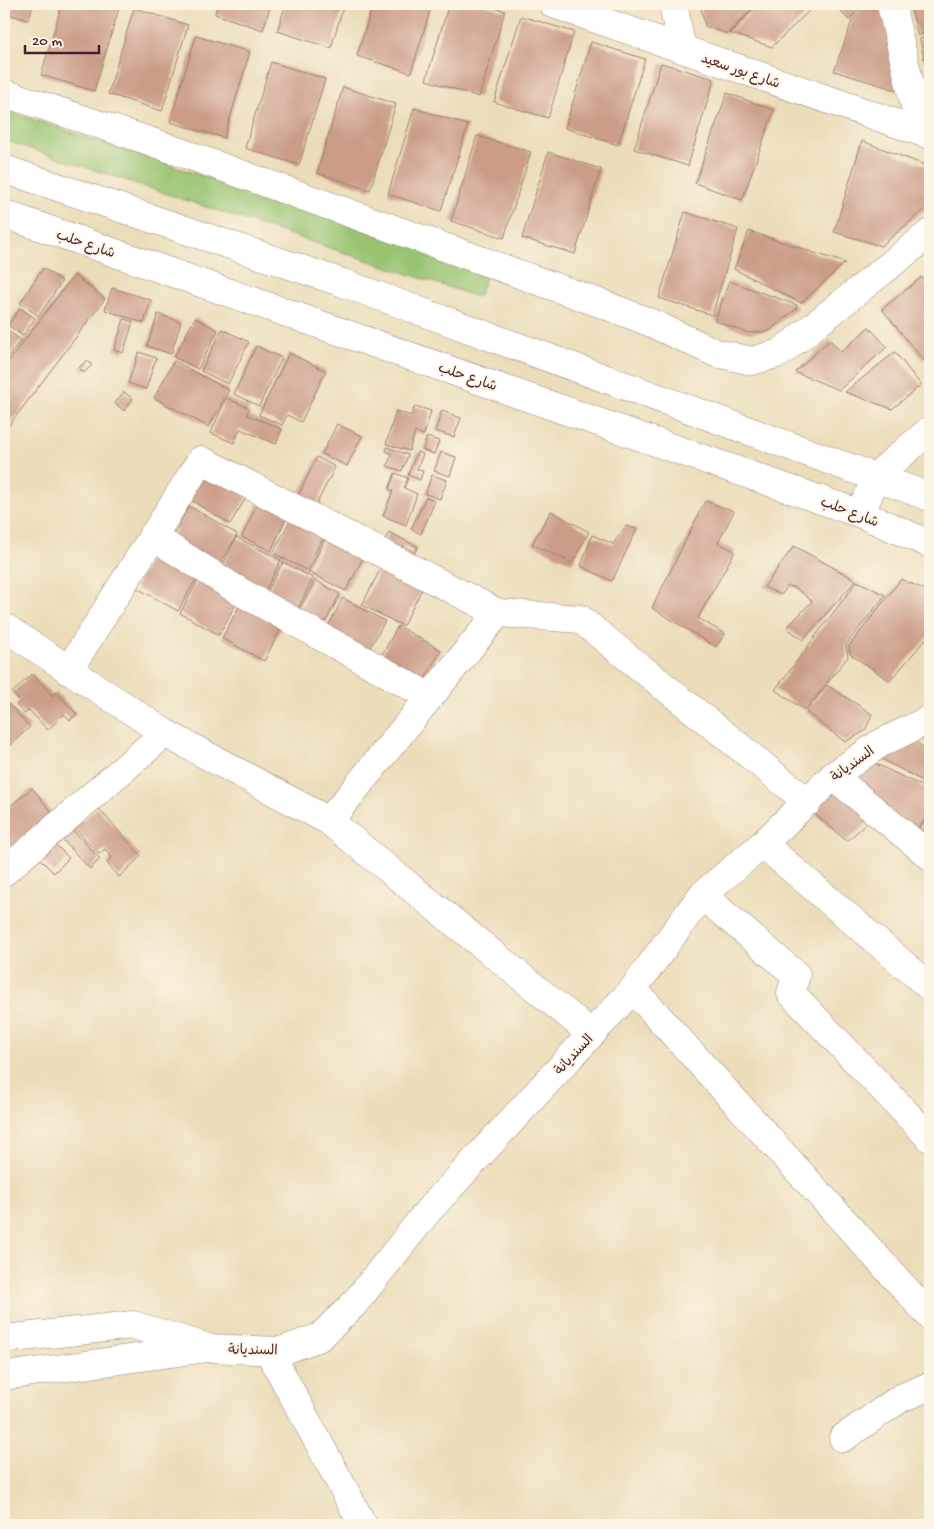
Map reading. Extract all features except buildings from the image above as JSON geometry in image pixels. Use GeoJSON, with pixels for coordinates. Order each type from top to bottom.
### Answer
{"type":"FeatureCollection","features":[{"type":"Feature","properties":{"kind":"street","name":"شارع بور سعيد"},"geometry":{"type":"LineString","coordinates":[[552,4],[926,134]]}},
{"type":"Feature","properties":{"kind":"street"},"geometry":{"type":"LineString","coordinates":[[673,4],[682,49]]}},
{"type":"Feature","properties":{"kind":"street"},"geometry":{"type":"LineString","coordinates":[[891,4],[926,134]]}},
{"type":"Feature","properties":{"kind":"street"},"geometry":{"type":"LineString","coordinates":[[4,93],[161,145],[605,305],[649,322],[716,353],[752,361],[780,353],[930,233]]}},
{"type":"Feature","properties":{"kind":"street"},"geometry":{"type":"LineString","coordinates":[[4,169],[343,283],[930,497]]}},
{"type":"Feature","properties":{"kind":"street","name":"شارع حلب"},"geometry":{"type":"LineString","coordinates":[[4,214],[861,514],[930,544]]}},
{"type":"Feature","properties":{"kind":"street"},"geometry":{"type":"LineString","coordinates":[[861,514],[876,476],[930,430]]}},
{"type":"Feature","properties":{"kind":"street"},"geometry":{"type":"LineString","coordinates":[[68,671],[201,460],[498,613],[580,619],[808,802]]}},
{"type":"Feature","properties":{"kind":"street"},"geometry":{"type":"LineString","coordinates":[[152,536],[239,591],[430,697]]}},
{"type":"Feature","properties":{"kind":"street"},"geometry":{"type":"LineString","coordinates":[[329,821],[498,613]]}},
{"type":"Feature","properties":{"kind":"street"},"geometry":{"type":"LineString","coordinates":[[4,627],[68,671],[165,733],[329,821],[592,1034]]}},
{"type":"Feature","properties":{"kind":"street","name":"السنديانة"},"geometry":{"type":"LineString","coordinates":[[208,1348],[281,1351],[320,1337],[354,1304],[428,1211],[633,989],[702,895],[762,844],[833,776],[879,744],[930,719]]}},
{"type":"Feature","properties":{"kind":"street"},"geometry":{"type":"LineString","coordinates":[[4,872],[165,733]]}},
{"type":"Feature","properties":{"kind":"street"},"geometry":{"type":"LineString","coordinates":[[833,776],[930,856]]}},
{"type":"Feature","properties":{"kind":"street"},"geometry":{"type":"LineString","coordinates":[[762,844],[930,986]]}},
{"type":"Feature","properties":{"kind":"street"},"geometry":{"type":"LineString","coordinates":[[702,895],[796,975],[791,993],[930,1138]]}},
{"type":"Feature","properties":{"kind":"street"},"geometry":{"type":"LineString","coordinates":[[633,989],[930,1316]]}},
{"type":"Feature","properties":{"kind":"street"},"geometry":{"type":"LineString","coordinates":[[4,1339],[133,1325],[208,1348]]}},
{"type":"Feature","properties":{"kind":"street"},"geometry":{"type":"LineString","coordinates":[[4,1376],[208,1348]]}},
{"type":"Feature","properties":{"kind":"street"},"geometry":{"type":"LineString","coordinates":[[269,1350],[363,1525]]}},
{"type":"Feature","properties":{"kind":"street"},"geometry":{"type":"LineString","coordinates":[[843,1438],[902,1398],[930,1386]]}},
{"type":"Feature","properties":{"kind":"green space"},"geometry":{"type":"Polygon","coordinates":[[[4,110],[489,271],[478,297],[4,140],[4,110]]]}}]}
